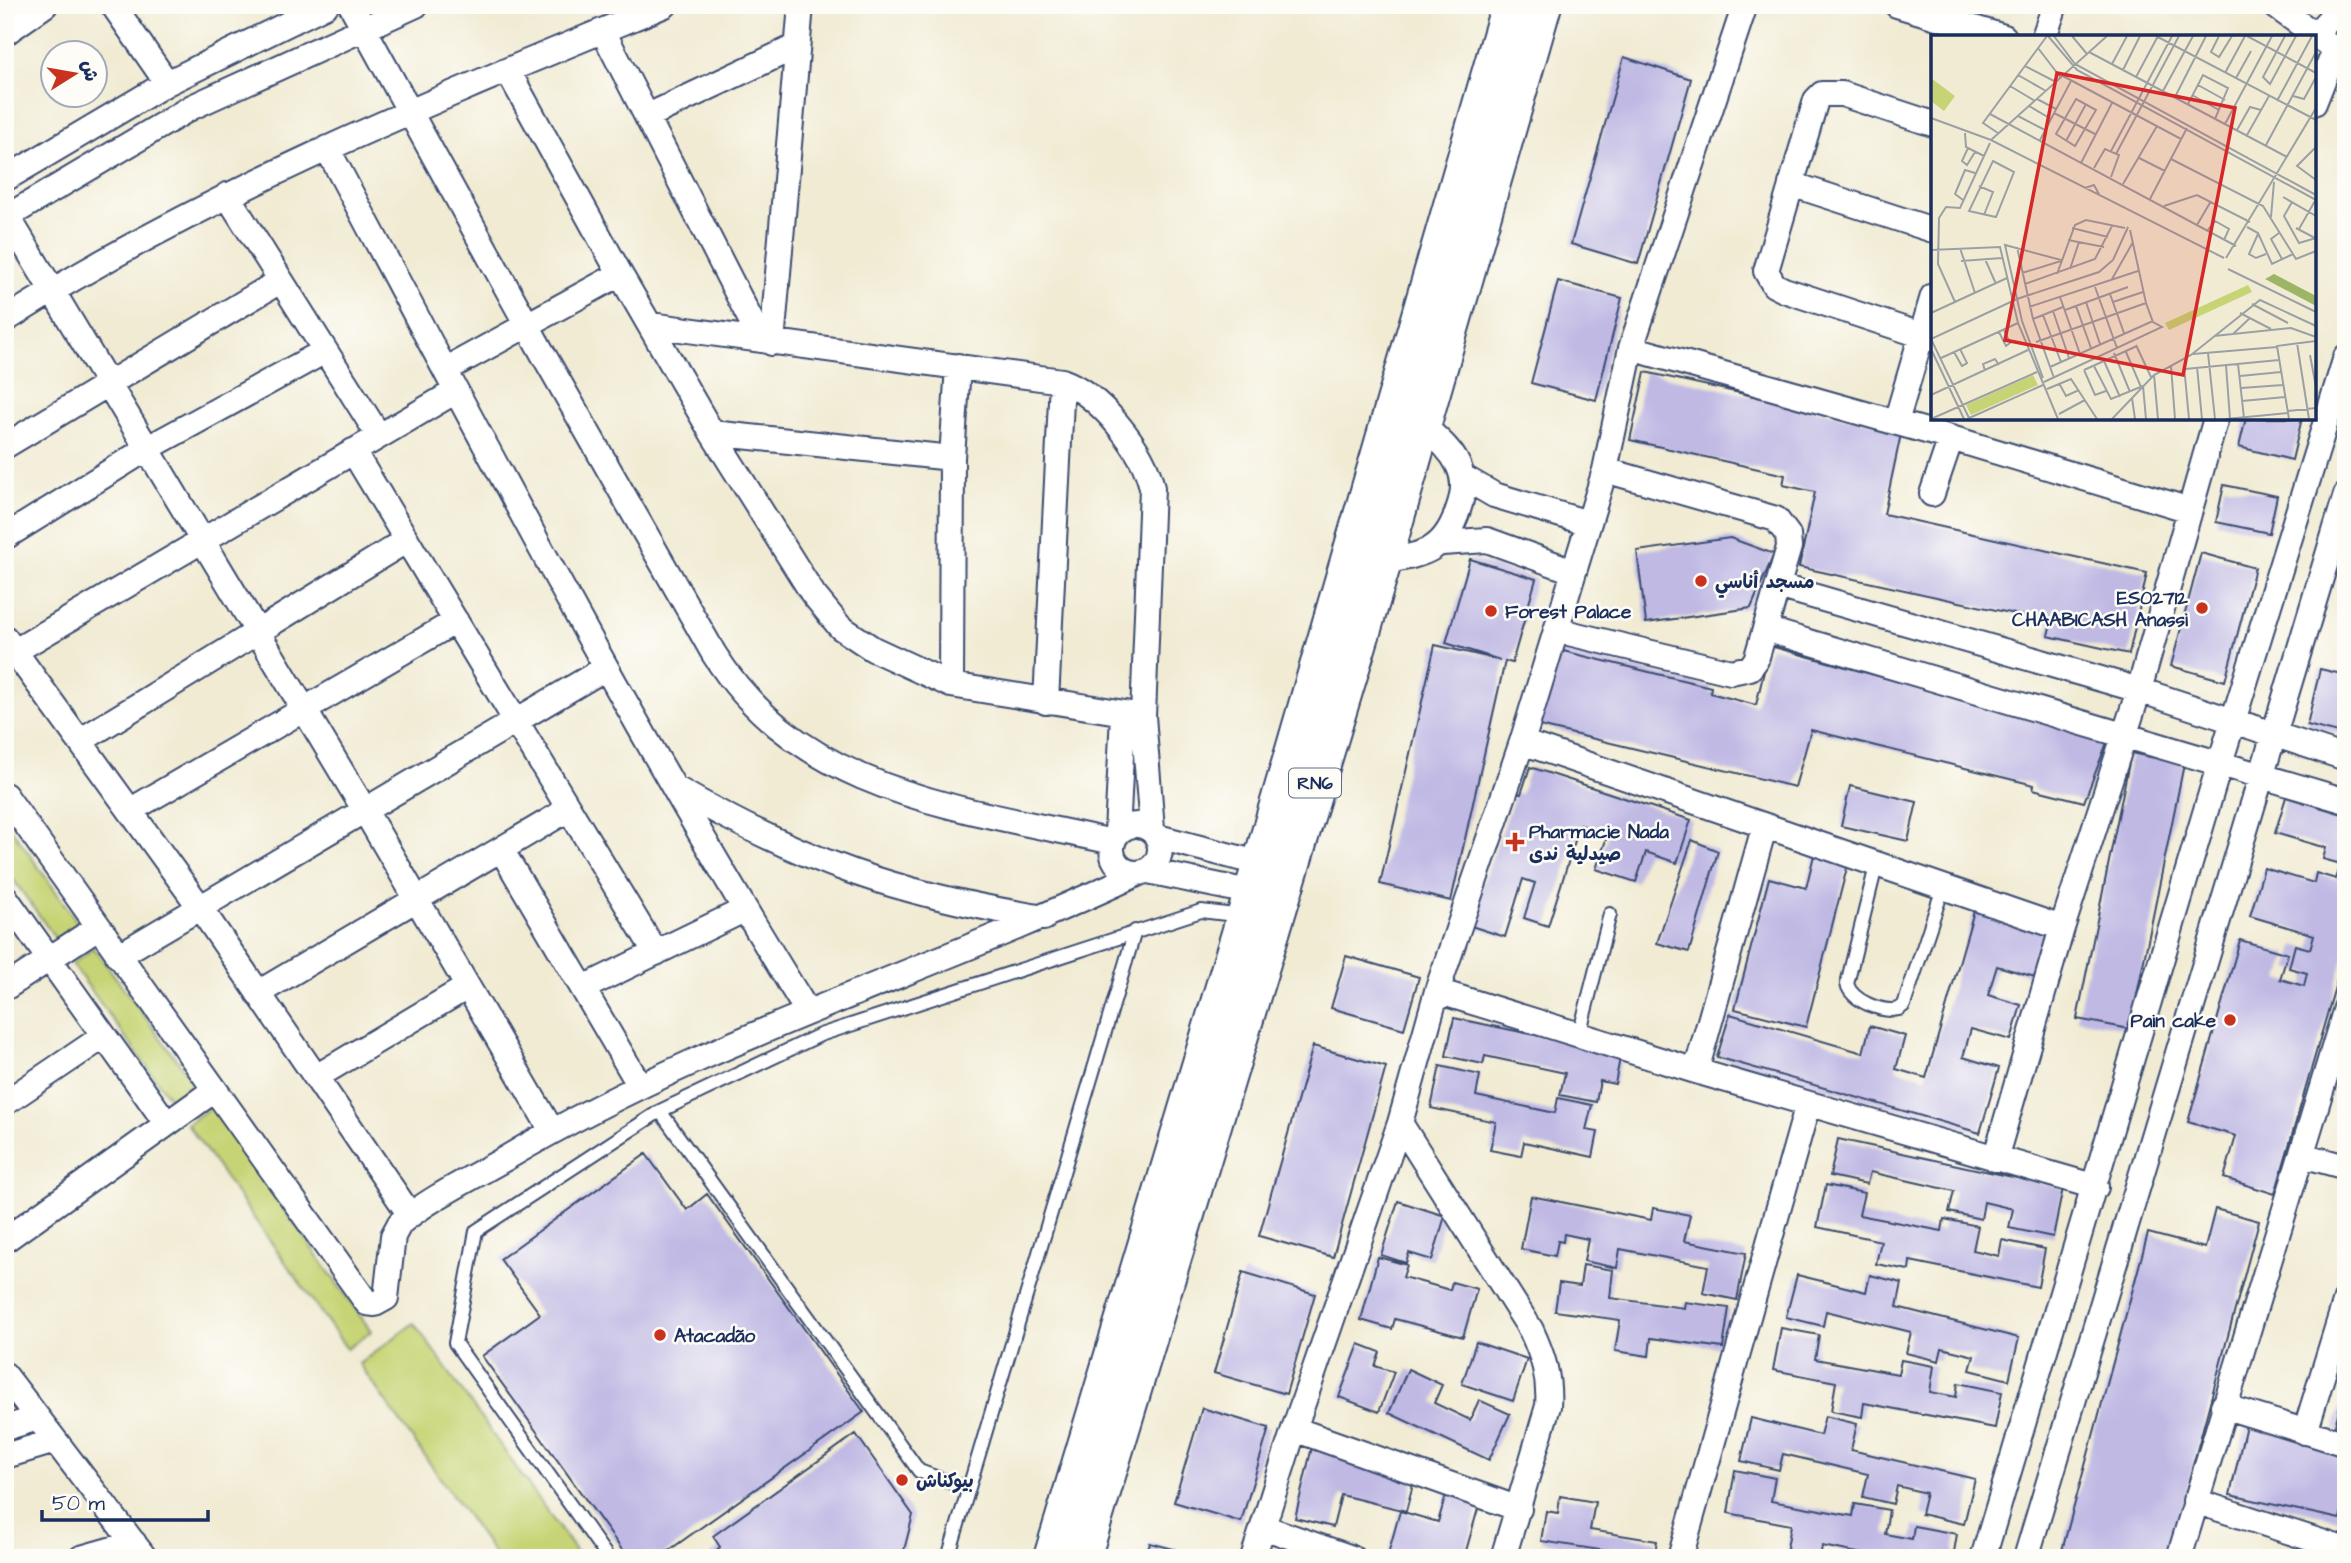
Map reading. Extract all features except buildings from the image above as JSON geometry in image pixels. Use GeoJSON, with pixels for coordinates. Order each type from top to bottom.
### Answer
{"type":"FeatureCollection","features":[{"type":"Feature","properties":{"kind":"highway","name":"RN6"},"geometry":{"type":"LineString","coordinates":[[1053,1558],[1254,891],[1511,5]]}},
{"type":"Feature","properties":{"kind":"highway","name":"RN6"},"geometry":{"type":"LineString","coordinates":[[1082,1558],[1382,562],[1542,5]]}},
{"type":"Feature","properties":{"kind":"street"},"geometry":{"type":"LineString","coordinates":[[5,33],[45,5]]}},
{"type":"Feature","properties":{"kind":"street"},"geometry":{"type":"LineString","coordinates":[[113,5],[167,83]]}},
{"type":"Feature","properties":{"kind":"street"},"geometry":{"type":"LineString","coordinates":[[5,179],[167,83],[326,5]]}},
{"type":"Feature","properties":{"kind":"street"},"geometry":{"type":"LineString","coordinates":[[351,5],[366,27],[410,113],[528,326],[714,654],[729,678],[766,717],[820,758],[881,786],[1115,837],[1134,824],[1155,833],[1254,891]]}},
{"type":"Feature","properties":{"kind":"street"},"geometry":{"type":"LineString","coordinates":[[416,5],[192,107],[7,217],[304,708],[552,1130]]}},
{"type":"Feature","properties":{"kind":"street"},"geometry":{"type":"LineString","coordinates":[[5,320],[53,289],[227,195],[327,148],[665,5]]}},
{"type":"Feature","properties":{"kind":"street"},"geometry":{"type":"LineString","coordinates":[[767,342],[801,5]]}},
{"type":"Feature","properties":{"kind":"street"},"geometry":{"type":"LineString","coordinates":[[1253,1558],[1294,1429],[1400,1123],[1437,991],[1522,742],[1605,470],[1631,348],[1745,5]]}},
{"type":"Feature","properties":{"kind":"street"},"geometry":{"type":"LineString","coordinates":[[1897,5],[1953,13],[2000,35]]}},
{"type":"Feature","properties":{"kind":"street"},"geometry":{"type":"LineString","coordinates":[[2045,35],[2054,5]]}},
{"type":"Feature","properties":{"kind":"street"},"geometry":{"type":"LineString","coordinates":[[2274,5],[2315,35]]}},
{"type":"Feature","properties":{"kind":"street"},"geometry":{"type":"LineString","coordinates":[[2316,97],[2342,5]]}},
{"type":"Feature","properties":{"kind":"street"},"geometry":{"type":"LineString","coordinates":[[603,31],[767,342]]}},
{"type":"Feature","properties":{"kind":"street"},"geometry":{"type":"LineString","coordinates":[[2316,35],[2332,47]]}},
{"type":"Feature","properties":{"kind":"street"},"geometry":{"type":"LineString","coordinates":[[648,116],[797,46]]}},
{"type":"Feature","properties":{"kind":"street"},"geometry":{"type":"LineString","coordinates":[[508,71],[620,274],[712,432],[813,594],[840,626],[873,649],[951,685],[1133,716]]}},
{"type":"Feature","properties":{"kind":"street"},"geometry":{"type":"LineString","coordinates":[[1927,337],[1774,285],[1766,271],[1816,100],[1822,94],[1843,94],[1931,123]]}},
{"type":"Feature","properties":{"kind":"street"},"geometry":{"type":"LineString","coordinates":[[327,148],[604,669],[744,910],[807,1011]]}},
{"type":"Feature","properties":{"kind":"street"},"geometry":{"type":"LineString","coordinates":[[1791,184],[1931,229]]}},
{"type":"Feature","properties":{"kind":"street"},"geometry":{"type":"LineString","coordinates":[[227,195],[379,436]]}},
{"type":"Feature","properties":{"kind":"street"},"geometry":{"type":"LineString","coordinates":[[410,1215],[131,810],[8,649],[203,540],[379,436],[451,380],[528,326],[620,274]]}},
{"type":"Feature","properties":{"kind":"street"},"geometry":{"type":"LineString","coordinates":[[5,446],[280,281]]}},
{"type":"Feature","properties":{"kind":"street"},"geometry":{"type":"LineString","coordinates":[[1896,422],[1927,337],[1931,310]]}},
{"type":"Feature","properties":{"kind":"street"},"geometry":{"type":"LineString","coordinates":[[651,325],[1062,381],[1094,398],[1137,454],[1149,475],[1153,502],[1133,716],[1115,837],[1115,860],[1121,868],[1254,891]]}},
{"type":"Feature","properties":{"kind":"street"},"geometry":{"type":"LineString","coordinates":[[1631,348],[1896,422],[2190,510]]}},
{"type":"Feature","properties":{"kind":"street"},"geometry":{"type":"LineString","coordinates":[[5,537],[148,448],[325,351]]}},
{"type":"Feature","properties":{"kind":"street"},"geometry":{"type":"LineString","coordinates":[[1983,1558],[2096,1187],[2220,763],[2346,358]]}},
{"type":"Feature","properties":{"kind":"street"},"geometry":{"type":"LineString","coordinates":[[951,685],[952,458],[958,366]]}},
{"type":"Feature","properties":{"kind":"street"},"geometry":{"type":"LineString","coordinates":[[1046,702],[1062,381]]}},
{"type":"Feature","properties":{"kind":"street"},"geometry":{"type":"LineString","coordinates":[[1995,1159],[2062,929],[2139,690],[2215,420]]}},
{"type":"Feature","properties":{"kind":"street"},"geometry":{"type":"LineString","coordinates":[[1421,424],[1448,449],[1463,477],[1464,493],[1453,527],[1442,543]]}},
{"type":"Feature","properties":{"kind":"street"},"geometry":{"type":"LineString","coordinates":[[712,432],[952,458]]}},
{"type":"Feature","properties":{"kind":"street"},"geometry":{"type":"LineString","coordinates":[[1932,494],[1951,438]]}},
{"type":"Feature","properties":{"kind":"street"},"geometry":{"type":"LineString","coordinates":[[353,451],[656,953]]}},
{"type":"Feature","properties":{"kind":"street"},"geometry":{"type":"LineString","coordinates":[[1556,630],[1741,672],[1750,668],[1756,660],[1789,547],[1788,535],[1776,519],[1605,470]]}},
{"type":"Feature","properties":{"kind":"street"},"geometry":{"type":"LineString","coordinates":[[1463,477],[1494,495],[1588,523]]}},
{"type":"Feature","properties":{"kind":"street"},"geometry":{"type":"LineString","coordinates":[[2026,1558],[2346,495]]}},
{"type":"Feature","properties":{"kind":"street"},"geometry":{"type":"LineString","coordinates":[[80,741],[407,540]]}},
{"type":"Feature","properties":{"kind":"street"},"geometry":{"type":"LineString","coordinates":[[1382,562],[1417,556],[1442,543],[1487,540],[1573,571]]}},
{"type":"Feature","properties":{"kind":"street"},"geometry":{"type":"LineString","coordinates":[[1778,586],[2139,690],[2346,758]]}},
{"type":"Feature","properties":{"kind":"street"},"geometry":{"type":"LineString","coordinates":[[131,810],[456,621]]}},
{"type":"Feature","properties":{"kind":"street"},"geometry":{"type":"LineString","coordinates":[[1765,629],[2346,801]]}},
{"type":"Feature","properties":{"kind":"street"},"geometry":{"type":"LineString","coordinates":[[118,956],[604,669]]}},
{"type":"Feature","properties":{"kind":"street"},"geometry":{"type":"LineString","coordinates":[[5,795],[213,1091],[367,1303],[375,1304],[386,1298],[395,1229],[410,1215],[552,1130],[640,1086],[807,1011],[1044,918],[1144,872],[1160,856],[1133,716]]}},
{"type":"Feature","properties":{"kind":"street"},"geometry":{"type":"LineString","coordinates":[[1522,742],[2062,929]]}},
{"type":"Feature","properties":{"kind":"street"},"geometry":{"type":"LineString","coordinates":[[674,788],[743,827],[815,860],[890,887],[966,906],[1044,918]]}},
{"type":"Feature","properties":{"kind":"street"},"geometry":{"type":"LineString","coordinates":[[258,993],[569,809]]}},
{"type":"Feature","properties":{"kind":"street"},"geometry":{"type":"LineString","coordinates":[[1696,1071],[1764,828]]}},
{"type":"Feature","properties":{"kind":"street"},"geometry":{"type":"LineString","coordinates":[[501,849],[640,1086]]}},
{"type":"Feature","properties":{"kind":"street"},"geometry":{"type":"LineString","coordinates":[[5,897],[167,1124]]}},
{"type":"Feature","properties":{"kind":"street"},"geometry":{"type":"LineString","coordinates":[[583,988],[744,910]]}},
{"type":"Feature","properties":{"kind":"street"},"geometry":{"type":"LineString","coordinates":[[5,988],[98,927]]}},
{"type":"Feature","properties":{"kind":"street"},"geometry":{"type":"LineString","coordinates":[[316,1077],[467,987]]}},
{"type":"Feature","properties":{"kind":"street"},"geometry":{"type":"LineString","coordinates":[[1437,991],[1696,1071],[2096,1187]]}},
{"type":"Feature","properties":{"kind":"street"},"geometry":{"type":"LineString","coordinates":[[2179,1558],[2223,1406],[2342,1036],[2346,1008]]}},
{"type":"Feature","properties":{"kind":"street"},"geometry":{"type":"LineString","coordinates":[[5,1103],[104,1036]]}},
{"type":"Feature","properties":{"kind":"street"},"geometry":{"type":"LineString","coordinates":[[5,1240],[213,1091]]}},
{"type":"Feature","properties":{"kind":"street"},"geometry":{"type":"LineString","coordinates":[[1680,1558],[1808,1104]]}},
{"type":"Feature","properties":{"kind":"street"},"geometry":{"type":"LineString","coordinates":[[1400,1123],[1531,1330],[1543,1357],[1549,1383],[1548,1406],[1503,1558]]}},
{"type":"Feature","properties":{"kind":"street"},"geometry":{"type":"LineString","coordinates":[[2302,1155],[2346,1167]]}},
{"type":"Feature","properties":{"kind":"street"},"geometry":{"type":"LineString","coordinates":[[2305,1432],[2346,1299]]}},
{"type":"Feature","properties":{"kind":"street"},"geometry":{"type":"LineString","coordinates":[[5,1375],[140,1550]]}},
{"type":"Feature","properties":{"kind":"street"},"geometry":{"type":"LineString","coordinates":[[2223,1406],[2346,1444]]}},
{"type":"Feature","properties":{"kind":"street"},"geometry":{"type":"LineString","coordinates":[[5,1427],[38,1418]]}},
{"type":"Feature","properties":{"kind":"street"},"geometry":{"type":"LineString","coordinates":[[1294,1429],[1519,1509]]}},
{"type":"Feature","properties":{"kind":"street"},"geometry":{"type":"LineString","coordinates":[[5,1456],[55,1441]]}},
{"type":"Feature","properties":{"kind":"street"},"geometry":{"type":"LineString","coordinates":[[2195,1501],[2346,1550]]}},
{"type":"Feature","properties":{"kind":"street"},"geometry":{"type":"LineString","coordinates":[[1263,1527],[1352,1558]]}},
{"type":"Feature","properties":{"kind":"street"},"geometry":{"type":"LineString","coordinates":[[81,1558],[140,1550]]}},
{"type":"Feature","properties":{"kind":"lane"},"geometry":{"type":"LineString","coordinates":[[1876,866],[1847,984],[1854,997],[1886,1009],[1899,1009],[1904,1004],[1944,888]]}},
{"type":"Feature","properties":{"kind":"lane"},"geometry":{"type":"LineString","coordinates":[[608,1558],[455,1343],[476,1231],[660,1111],[821,1035],[1201,911],[1254,891]]}},
{"type":"Feature","properties":{"kind":"lane"},"geometry":{"type":"LineString","coordinates":[[1579,1035],[1610,914]]}},
{"type":"Feature","properties":{"kind":"lane"},"geometry":{"type":"LineString","coordinates":[[947,1558],[1135,931]]}},
{"type":"Feature","properties":{"kind":"lane"},"geometry":{"type":"LineString","coordinates":[[660,1111],[919,1471],[968,1489]]}},
{"type":"Feature","properties":{"kind":"green space"},"geometry":{"type":"Polygon","coordinates":[[[5,820],[78,923],[56,939],[5,868],[5,820]]]}},
{"type":"Feature","properties":{"kind":"green space"},"geometry":{"type":"Polygon","coordinates":[[[94,948],[194,1083],[171,1100],[72,964],[94,948]]]}},
{"type":"Feature","properties":{"kind":"green space"},"geometry":{"type":"Polygon","coordinates":[[[211,1107],[371,1331],[347,1349],[187,1124],[211,1107]]]}},
{"type":"Feature","properties":{"kind":"green space"},"geometry":{"type":"Polygon","coordinates":[[[414,1323],[580,1558],[497,1558],[359,1364],[414,1323]]]}},
{"type":"Feature","properties":{"kind":"place","name":"مسجد أناسي"},"geometry":{"type":"Point","coordinates":[1701,581]}},
{"type":"Feature","properties":{"kind":"place","name":"ES02712 CHAABICASH Anassi"},"geometry":{"type":"Point","coordinates":[2202,608]}},
{"type":"Feature","properties":{"kind":"place","name":"Forest Palace"},"geometry":{"type":"Point","coordinates":[1491,611]}},
{"type":"Feature","properties":{"kind":"place","name":"Pharmacie Nada صيدلية ندى"},"geometry":{"type":"Point","coordinates":[1515,842]}},
{"type":"Feature","properties":{"kind":"place","name":"Pain cake"},"geometry":{"type":"Point","coordinates":[2230,1020]}},
{"type":"Feature","properties":{"kind":"place","name":"Atacadão"},"geometry":{"type":"Point","coordinates":[660,1335]}},
{"type":"Feature","properties":{"kind":"place","name":"بيوكناش"},"geometry":{"type":"Point","coordinates":[902,1480]}}]}
